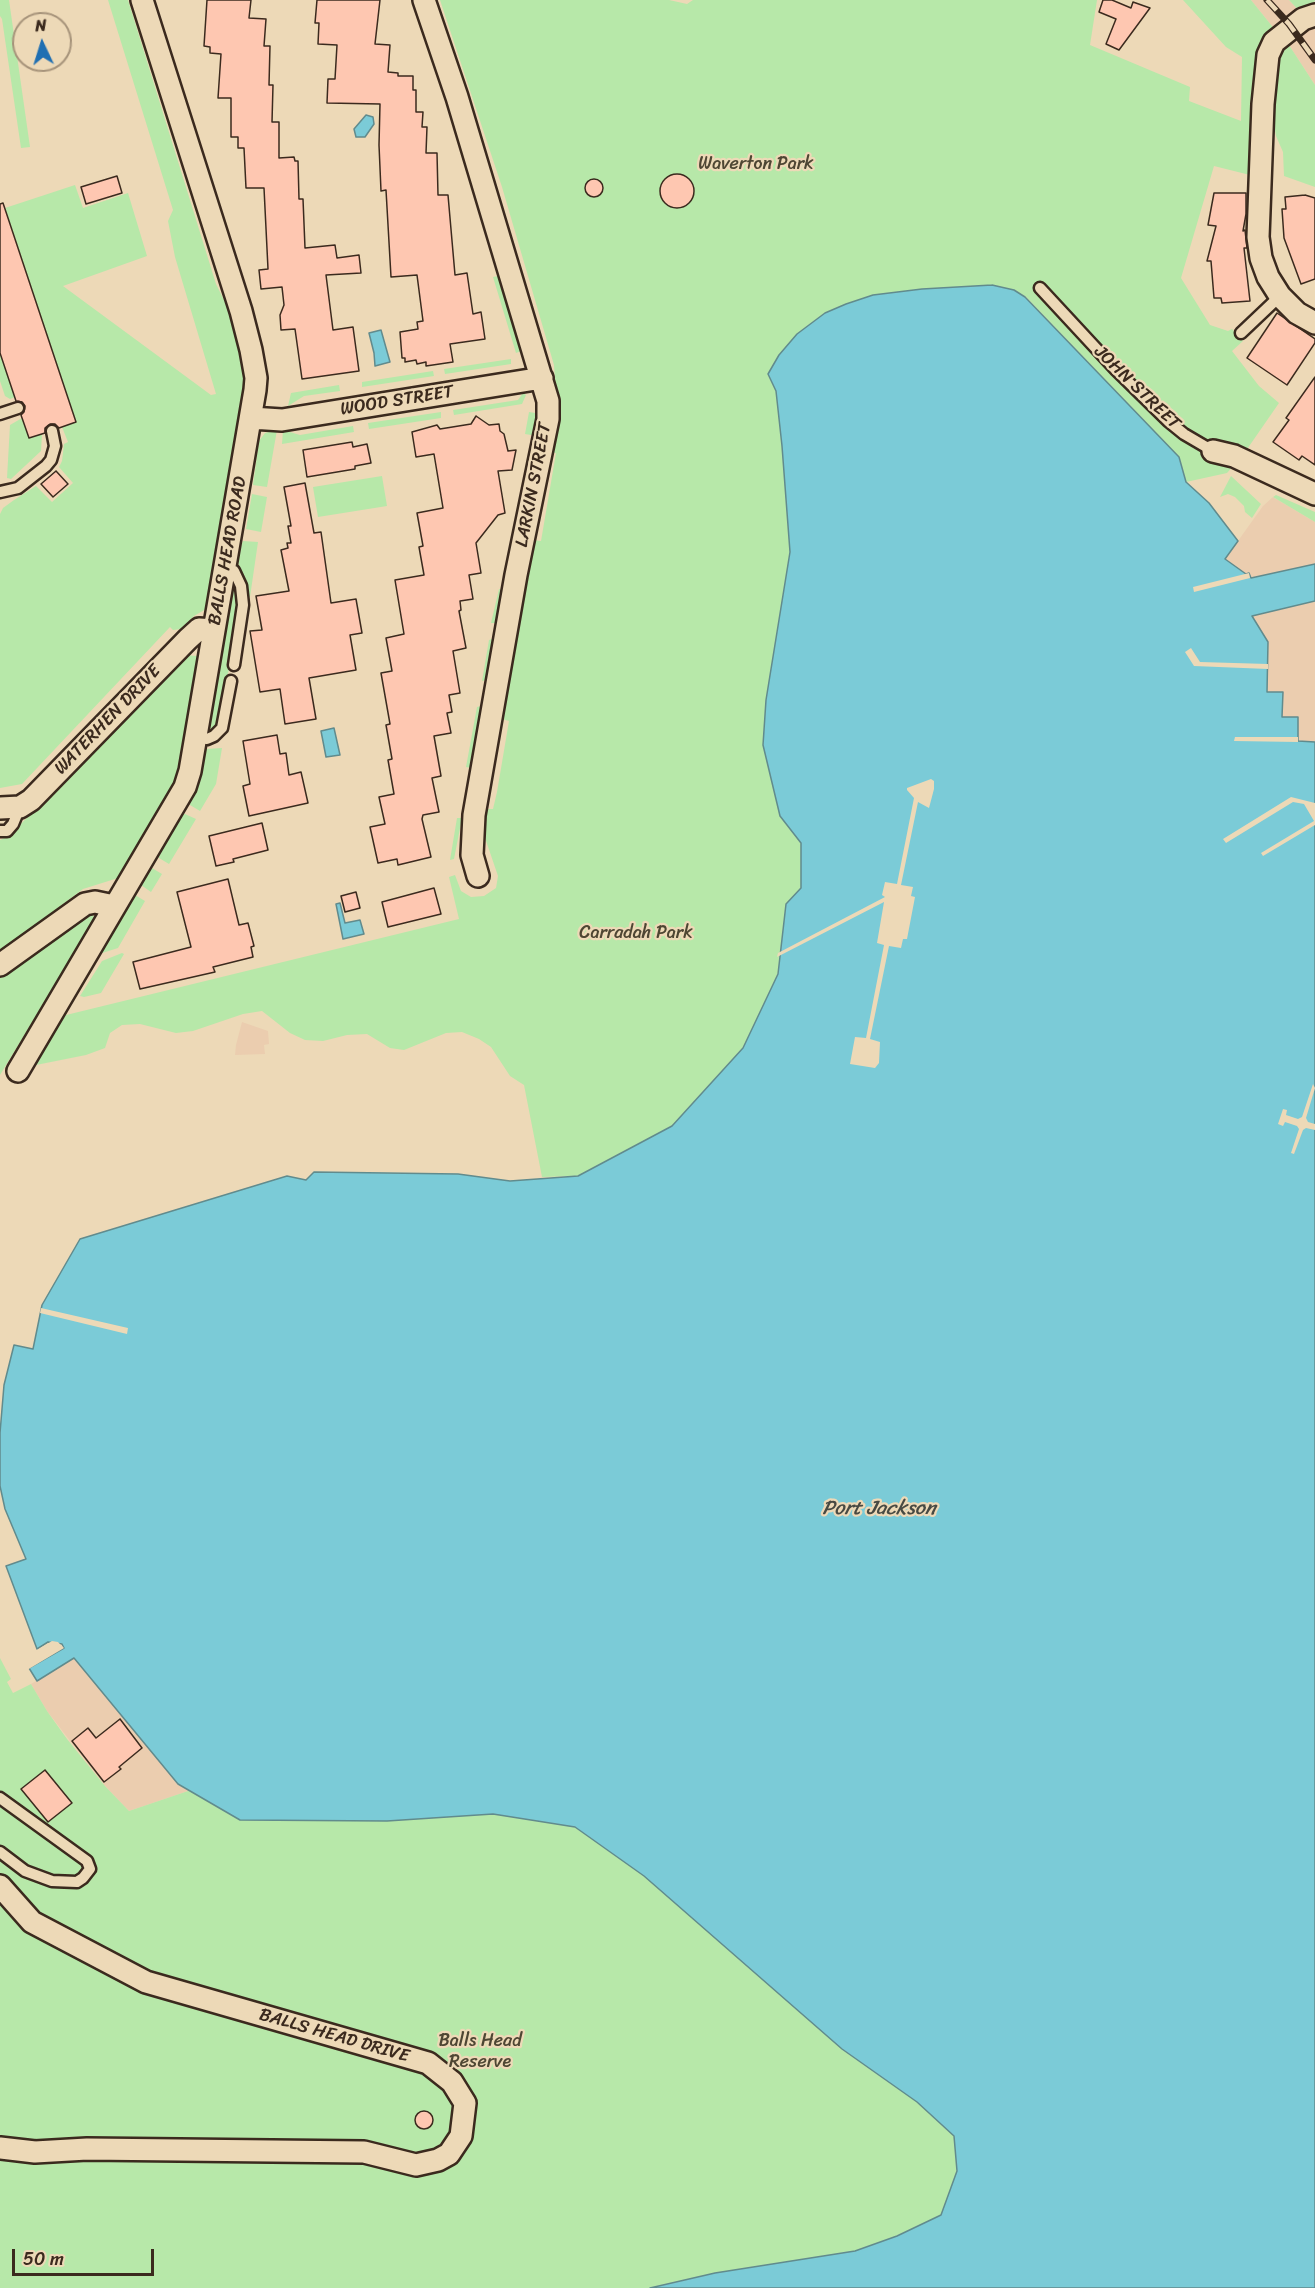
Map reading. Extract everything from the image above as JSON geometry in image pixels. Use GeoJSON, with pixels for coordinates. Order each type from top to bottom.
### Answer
{"type":"FeatureCollection","features":[{"type":"Feature","properties":{"kind":"street","name":"BALLS HEAD ROAD"},"geometry":{"type":"LineString","coordinates":[[18,1071],[185,787],[196,738],[256,378],[241,311],[142,0]]}},
{"type":"Feature","properties":{"kind":"street","name":"LARKIN STREET"},"geometry":{"type":"LineString","coordinates":[[424,0],[457,97],[548,400],[548,419],[516,575],[474,815],[472,855],[478,876]]}},
{"type":"Feature","properties":{"kind":"street"},"geometry":{"type":"LineString","coordinates":[[1315,15],[1303,20],[1274,42],[1268,55],[1263,104],[1258,237],[1261,258],[1268,278],[1280,296],[1297,313],[1315,323]]}},
{"type":"Feature","properties":{"kind":"street","name":"WOOD STREET"},"geometry":{"type":"LineString","coordinates":[[251,418],[282,420],[542,378]]}},
{"type":"Feature","properties":{"kind":"street","name":"JOHN STREET"},"geometry":{"type":"LineString","coordinates":[[1213,451],[1234,456],[1315,494]]}},
{"type":"Feature","properties":{"kind":"street","name":"WATERHEN DRIVE"},"geometry":{"type":"LineString","coordinates":[[10,808],[31,800],[188,639],[200,629],[214,630]]}},
{"type":"Feature","properties":{"kind":"street"},"geometry":{"type":"LineString","coordinates":[[0,965],[85,904],[94,902],[114,906]]}},
{"type":"Feature","properties":{"kind":"street","name":"BALLS HEAD DRIVE"},"geometry":{"type":"LineString","coordinates":[[0,1886],[32,1922],[146,1982],[428,2063],[452,2082],[465,2103],[461,2136],[449,2154],[438,2160],[416,2165],[364,2152],[87,2149],[36,2152],[0,2148]]}},
{"type":"Feature","properties":{"kind":"lane","name":"JOHN STREET"},"geometry":{"type":"LineString","coordinates":[[1040,288],[1116,370],[1168,421],[1184,434],[1213,451]]}},
{"type":"Feature","properties":{"kind":"lane"},"geometry":{"type":"LineString","coordinates":[[1241,333],[1280,296]]}},
{"type":"Feature","properties":{"kind":"lane"},"geometry":{"type":"LineString","coordinates":[[0,414],[18,408]]}},
{"type":"Feature","properties":{"kind":"lane"},"geometry":{"type":"LineString","coordinates":[[0,492],[18,488],[46,466],[51,460],[55,447],[52,431]]}},
{"type":"Feature","properties":{"kind":"lane"},"geometry":{"type":"LineString","coordinates":[[225,570],[234,571],[241,586],[243,605],[234,665]]}},
{"type":"Feature","properties":{"kind":"lane"},"geometry":{"type":"LineString","coordinates":[[196,738],[207,739],[222,728],[231,681]]}},
{"type":"Feature","properties":{"kind":"lane"},"geometry":{"type":"LineString","coordinates":[[0,831],[6,831],[13,824],[10,808]]}},
{"type":"Feature","properties":{"kind":"lane"},"geometry":{"type":"LineString","coordinates":[[0,1798],[87,1861],[90,1869],[81,1880],[65,1883],[52,1881],[25,1871],[0,1852]]}},
{"type":"Feature","properties":{"kind":"shaded area"},"geometry":{"type":"Polygon","coordinates":[[[1251,0],[1289,0],[1302,14],[1276,31],[1251,0]]]}},
{"type":"Feature","properties":{"kind":"shaded area"},"geometry":{"type":"Polygon","coordinates":[[[1314,28],[1315,85],[1289,45],[1292,37],[1302,29],[1314,28]]]}},
{"type":"Feature","properties":{"kind":"shaded area"},"geometry":{"type":"Polygon","coordinates":[[[1273,497],[1315,522],[1315,564],[1250,578],[1225,559],[1263,506],[1273,497]]]}},
{"type":"Feature","properties":{"kind":"shaded area"},"geometry":{"type":"Polygon","coordinates":[[[1315,601],[1315,742],[1298,742],[1298,718],[1282,718],[1267,692],[1268,642],[1252,616],[1315,601]]]}},
{"type":"Feature","properties":{"kind":"shaded area"},"geometry":{"type":"Polygon","coordinates":[[[242,1022],[268,1031],[269,1044],[264,1045],[265,1054],[235,1055],[242,1022]]]}},
{"type":"Feature","properties":{"kind":"shaded area"},"geometry":{"type":"Polygon","coordinates":[[[74,1658],[178,1784],[191,1790],[129,1811],[105,1786],[47,1711],[31,1684],[74,1658]]]}},
{"type":"Feature","properties":{"kind":"green space"},"geometry":{"type":"Polygon","coordinates":[[[0,0],[9,0],[12,21],[12,72],[19,72],[30,147],[21,148],[0,16],[0,0]]]}},
{"type":"Feature","properties":{"kind":"green space"},"geometry":{"type":"Polygon","coordinates":[[[108,0],[128,0],[216,284],[226,304],[238,341],[245,384],[243,415],[206,609],[194,616],[181,629],[173,630],[170,627],[22,784],[0,788],[0,514],[3,508],[36,486],[52,502],[73,483],[59,467],[64,444],[68,442],[62,427],[76,422],[5,208],[75,185],[83,208],[128,193],[147,256],[63,286],[211,395],[216,394],[175,257],[168,221],[173,210],[108,0]]]}},
{"type":"Feature","properties":{"kind":"green space"},"geometry":{"type":"Polygon","coordinates":[[[440,0],[669,0],[687,4],[693,0],[1097,0],[1090,45],[1190,87],[1189,101],[1241,121],[1242,57],[1226,47],[1183,0],[1251,0],[1276,31],[1254,176],[1214,166],[1181,278],[1210,325],[1228,331],[1232,329],[1243,341],[1232,351],[1259,386],[1279,403],[1243,455],[1227,473],[1186,482],[1179,457],[1026,297],[1014,290],[992,285],[921,289],[873,295],[846,304],[825,313],[768,374],[776,391],[790,552],[766,700],[780,816],[801,843],[801,888],[786,904],[778,974],[743,1048],[672,1126],[578,1176],[542,1177],[524,1085],[510,1076],[491,1047],[462,1032],[446,1033],[404,1050],[390,1048],[367,1034],[347,1035],[323,1041],[305,1040],[290,1033],[262,1011],[243,1014],[193,1031],[176,1033],[140,1024],[122,1025],[110,1033],[105,1048],[86,1055],[31,1066],[62,1016],[459,919],[449,877],[455,875],[461,891],[471,897],[484,896],[496,888],[498,876],[482,829],[486,809],[493,809],[497,792],[509,721],[502,719],[533,540],[541,541],[556,453],[549,452],[557,409],[554,365],[502,187],[440,0]]]}},
{"type":"Feature","properties":{"kind":"green space"},"geometry":{"type":"Polygon","coordinates":[[[1289,0],[1315,0],[1315,1],[1302,14],[1289,0]]]}},
{"type":"Feature","properties":{"kind":"green space"},"geometry":{"type":"Polygon","coordinates":[[[1315,20],[1315,29],[1302,29],[1292,37],[1289,45],[1315,85],[1315,187],[1284,176],[1283,152],[1276,136],[1272,114],[1275,56],[1279,47],[1302,25],[1315,20]]]}},
{"type":"Feature","properties":{"kind":"green space"},"geometry":{"type":"Polygon","coordinates":[[[498,276],[521,351],[516,353],[493,277],[498,276]]]}},
{"type":"Feature","properties":{"kind":"green space"},"geometry":{"type":"Polygon","coordinates":[[[0,353],[15,397],[10,399],[5,396],[0,381],[0,353]]]}},
{"type":"Feature","properties":{"kind":"green space"},"geometry":{"type":"Polygon","coordinates":[[[511,359],[511,364],[445,374],[444,369],[511,359]]]}},
{"type":"Feature","properties":{"kind":"green space"},"geometry":{"type":"Polygon","coordinates":[[[433,371],[434,376],[362,387],[362,382],[433,371]]]}},
{"type":"Feature","properties":{"kind":"green space"},"geometry":{"type":"Polygon","coordinates":[[[339,385],[340,391],[304,396],[288,406],[291,393],[339,385]]]}},
{"type":"Feature","properties":{"kind":"green space"},"geometry":{"type":"Polygon","coordinates":[[[523,393],[526,395],[522,404],[454,415],[453,410],[518,400],[523,393]]]}},
{"type":"Feature","properties":{"kind":"green space"},"geometry":{"type":"Polygon","coordinates":[[[441,412],[441,418],[369,429],[368,423],[441,412]]]}},
{"type":"Feature","properties":{"kind":"green space"},"geometry":{"type":"Polygon","coordinates":[[[529,412],[541,414],[537,436],[525,434],[529,412]]]}},
{"type":"Feature","properties":{"kind":"green space"},"geometry":{"type":"Polygon","coordinates":[[[22,418],[29,438],[42,434],[41,451],[11,479],[7,478],[10,425],[22,418]]]}},
{"type":"Feature","properties":{"kind":"green space"},"geometry":{"type":"Polygon","coordinates":[[[353,426],[354,432],[282,444],[283,430],[300,435],[353,426]]]}},
{"type":"Feature","properties":{"kind":"green space"},"geometry":{"type":"Polygon","coordinates":[[[277,430],[267,487],[253,485],[259,441],[265,433],[277,430]]]}},
{"type":"Feature","properties":{"kind":"green space"},"geometry":{"type":"Polygon","coordinates":[[[382,476],[387,506],[318,517],[313,487],[382,476]]]}},
{"type":"Feature","properties":{"kind":"green space"},"geometry":{"type":"Polygon","coordinates":[[[1231,476],[1261,504],[1252,518],[1235,497],[1228,494],[1220,497],[1231,476]]]}},
{"type":"Feature","properties":{"kind":"green space"},"geometry":{"type":"Polygon","coordinates":[[[252,494],[267,497],[261,532],[246,529],[252,494]]]}},
{"type":"Feature","properties":{"kind":"green space"},"geometry":{"type":"Polygon","coordinates":[[[1276,495],[1315,512],[1315,522],[1273,497],[1276,495]]]}},
{"type":"Feature","properties":{"kind":"green space"},"geometry":{"type":"Polygon","coordinates":[[[243,541],[258,542],[250,597],[247,597],[238,562],[243,541]]]}},
{"type":"Feature","properties":{"kind":"green space"},"geometry":{"type":"Polygon","coordinates":[[[232,587],[237,588],[236,645],[224,687],[219,727],[209,729],[232,587]]]}},
{"type":"Feature","properties":{"kind":"green space"},"geometry":{"type":"Polygon","coordinates":[[[499,589],[503,590],[496,623],[491,623],[499,589]]]}},
{"type":"Feature","properties":{"kind":"green space"},"geometry":{"type":"Polygon","coordinates":[[[492,639],[487,680],[482,681],[489,640],[492,639]]]}},
{"type":"Feature","properties":{"kind":"green space"},"geometry":{"type":"Polygon","coordinates":[[[180,655],[198,656],[175,781],[118,878],[83,889],[0,952],[0,840],[9,836],[63,781],[180,655]]]}},
{"type":"Feature","properties":{"kind":"green space"},"geometry":{"type":"Polygon","coordinates":[[[481,706],[471,768],[466,767],[477,707],[481,706]]]}},
{"type":"Feature","properties":{"kind":"green space"},"geometry":{"type":"Polygon","coordinates":[[[222,748],[216,784],[200,811],[190,805],[190,802],[202,775],[206,749],[222,748]]]}},
{"type":"Feature","properties":{"kind":"green space"},"geometry":{"type":"Polygon","coordinates":[[[181,814],[196,819],[169,864],[158,855],[181,814]]]}},
{"type":"Feature","properties":{"kind":"green space"},"geometry":{"type":"Polygon","coordinates":[[[457,818],[462,818],[454,859],[450,860],[457,818]]]}},
{"type":"Feature","properties":{"kind":"green space"},"geometry":{"type":"Polygon","coordinates":[[[152,868],[162,874],[151,892],[141,885],[152,868]]]}},
{"type":"Feature","properties":{"kind":"green space"},"geometry":{"type":"Polygon","coordinates":[[[133,896],[145,901],[118,948],[99,954],[133,896]]]}},
{"type":"Feature","properties":{"kind":"green space"},"geometry":{"type":"Polygon","coordinates":[[[86,913],[92,913],[95,919],[0,1075],[0,978],[86,913]]]}},
{"type":"Feature","properties":{"kind":"green space"},"geometry":{"type":"Polygon","coordinates":[[[124,954],[101,993],[80,996],[102,961],[124,954]]]}},
{"type":"Feature","properties":{"kind":"green space","name":"Balls Head Reserve"},"geometry":{"type":"Polygon","coordinates":[[[0,1658],[11,1679],[7,1682],[13,1693],[31,1684],[67,1739],[105,1786],[129,1811],[191,1790],[240,1820],[387,1821],[493,1814],[575,1827],[644,1876],[918,2102],[954,2136],[957,2171],[941,2215],[897,2236],[855,2251],[715,2273],[650,2288],[0,2288],[0,1658]]]}},
{"type":"Feature","properties":{"kind":"water"},"geometry":{"type":"Polygon","coordinates":[[[366,115],[373,117],[374,124],[365,137],[356,137],[354,129],[366,115]]]}},
{"type":"Feature","properties":{"kind":"water","name":"Port Jackson"},"geometry":{"type":"Polygon","coordinates":[[[992,285],[1014,290],[1025,297],[1179,457],[1186,482],[1209,503],[1238,541],[1225,559],[1246,574],[1249,573],[1251,578],[1315,564],[1315,601],[1252,616],[1268,642],[1267,692],[1283,692],[1282,717],[1298,717],[1298,741],[1315,742],[1315,2288],[650,2288],[715,2273],[855,2251],[897,2236],[941,2215],[957,2171],[954,2136],[917,2102],[842,2049],[644,1876],[575,1827],[493,1814],[387,1821],[240,1820],[178,1784],[74,1658],[37,1681],[29,1668],[64,1648],[62,1644],[48,1642],[37,1649],[6,1566],[26,1559],[5,1509],[0,1486],[0,1433],[4,1385],[14,1345],[33,1349],[42,1305],[80,1239],[287,1176],[306,1180],[314,1172],[458,1174],[510,1181],[578,1176],[672,1126],[743,1048],[778,974],[786,904],[801,888],[801,843],[780,816],[763,745],[766,700],[790,552],[776,391],[768,374],[779,355],[797,334],[825,313],[846,304],[873,295],[922,289],[992,285]]]}},
{"type":"Feature","properties":{"kind":"water"},"geometry":{"type":"Polygon","coordinates":[[[381,330],[390,362],[375,366],[369,333],[381,330]]]}},
{"type":"Feature","properties":{"kind":"water"},"geometry":{"type":"Polygon","coordinates":[[[334,728],[340,755],[326,757],[321,731],[334,728]]]}},
{"type":"Feature","properties":{"kind":"water"},"geometry":{"type":"Polygon","coordinates":[[[340,903],[345,923],[360,920],[364,934],[343,939],[336,904],[340,903]]]}},
{"type":"Feature","properties":{"kind":"pier"},"geometry":{"type":"Polygon","coordinates":[[[1249,573],[1250,578],[1194,592],[1193,587],[1249,573]]]}},
{"type":"Feature","properties":{"kind":"pier"},"geometry":{"type":"Polygon","coordinates":[[[1191,648],[1200,662],[1268,664],[1268,669],[1194,666],[1185,652],[1191,648]]]}},
{"type":"Feature","properties":{"kind":"pier"},"geometry":{"type":"Polygon","coordinates":[[[1235,737],[1298,737],[1298,742],[1234,741],[1235,737]]]}},
{"type":"Feature","properties":{"kind":"pier"},"geometry":{"type":"Polygon","coordinates":[[[931,779],[934,781],[934,789],[929,808],[918,802],[901,885],[913,887],[911,896],[915,897],[907,939],[903,939],[901,948],[889,946],[870,1039],[880,1042],[879,1063],[875,1068],[850,1064],[855,1037],[866,1038],[884,945],[877,943],[884,902],[777,957],[778,953],[885,897],[882,895],[885,882],[897,884],[914,798],[907,788],[931,779]]]}},
{"type":"Feature","properties":{"kind":"pier"},"geometry":{"type":"Polygon","coordinates":[[[1291,797],[1315,803],[1315,825],[1263,856],[1261,853],[1314,821],[1304,804],[1293,802],[1226,843],[1223,839],[1291,797]]]}},
{"type":"Feature","properties":{"kind":"pier"},"geometry":{"type":"Polygon","coordinates":[[[1313,1084],[1315,1088],[1306,1118],[1308,1122],[1315,1124],[1315,1130],[1306,1128],[1303,1130],[1294,1154],[1291,1153],[1299,1129],[1285,1122],[1283,1126],[1278,1124],[1283,1109],[1287,1110],[1286,1115],[1298,1119],[1302,1117],[1313,1084]]]}},
{"type":"Feature","properties":{"kind":"pier"},"geometry":{"type":"Polygon","coordinates":[[[41,1308],[128,1328],[127,1334],[40,1313],[41,1308]]]}},
{"type":"Feature","properties":{"kind":"pier"},"geometry":{"type":"Polygon","coordinates":[[[52,1641],[58,1642],[64,1648],[27,1670],[28,1666],[60,1647],[52,1644],[38,1652],[35,1651],[52,1641]]]}},
{"type":"Feature","properties":{"kind":"building"},"geometry":{"type":"Polygon","coordinates":[[[207,0],[251,0],[249,18],[266,19],[264,46],[270,46],[269,85],[273,85],[272,122],[279,122],[279,158],[294,157],[295,161],[298,161],[299,199],[303,199],[305,248],[335,245],[337,258],[359,255],[361,273],[326,275],[333,330],[353,327],[359,371],[302,379],[295,329],[281,330],[280,315],[284,305],[282,287],[261,289],[259,270],[268,269],[264,188],[246,188],[244,148],[238,148],[238,137],[231,137],[231,98],[218,98],[221,54],[210,53],[210,47],[204,46],[207,0]]]}},
{"type":"Feature","properties":{"kind":"building"},"geometry":{"type":"Polygon","coordinates":[[[317,0],[380,0],[375,44],[390,45],[388,72],[398,73],[398,76],[413,76],[413,90],[416,90],[416,112],[423,112],[422,127],[427,127],[426,153],[437,153],[438,195],[448,195],[455,275],[467,273],[473,314],[481,312],[485,339],[450,344],[453,362],[426,366],[426,362],[417,364],[416,360],[405,362],[405,358],[402,358],[400,332],[418,329],[417,322],[423,321],[417,275],[391,277],[386,190],[381,191],[380,104],[327,103],[328,79],[335,79],[337,45],[318,44],[319,23],[315,23],[317,0]]]}},
{"type":"Feature","properties":{"kind":"building"},"geometry":{"type":"Polygon","coordinates":[[[1103,0],[1112,0],[1131,8],[1133,2],[1150,8],[1119,50],[1106,44],[1116,19],[1099,12],[1103,0]]]}},
{"type":"Feature","properties":{"kind":"building"},"geometry":{"type":"Polygon","coordinates":[[[677,174],[689,179],[694,191],[689,203],[677,208],[665,203],[660,191],[665,179],[677,174]]]}},
{"type":"Feature","properties":{"kind":"building"},"geometry":{"type":"Polygon","coordinates":[[[117,176],[122,193],[86,204],[81,187],[117,176]]]}},
{"type":"Feature","properties":{"kind":"building"},"geometry":{"type":"Polygon","coordinates":[[[590,179],[598,179],[603,184],[601,195],[590,197],[585,192],[585,184],[590,179]]]}},
{"type":"Feature","properties":{"kind":"building"},"geometry":{"type":"Polygon","coordinates":[[[1214,193],[1246,193],[1243,231],[1245,230],[1247,248],[1244,248],[1250,301],[1222,303],[1221,298],[1214,298],[1211,261],[1207,261],[1216,226],[1208,225],[1214,193]]]}},
{"type":"Feature","properties":{"kind":"building"},"geometry":{"type":"Polygon","coordinates":[[[1305,195],[1315,198],[1315,279],[1301,284],[1284,238],[1282,209],[1286,209],[1285,197],[1305,195]]]}},
{"type":"Feature","properties":{"kind":"building"},"geometry":{"type":"Polygon","coordinates":[[[3,203],[76,422],[59,428],[55,424],[50,424],[45,428],[45,433],[29,438],[21,415],[25,406],[22,402],[16,401],[0,353],[0,204],[3,203]]]}},
{"type":"Feature","properties":{"kind":"building"},"geometry":{"type":"Polygon","coordinates":[[[1277,313],[1315,339],[1315,343],[1287,385],[1247,358],[1277,313]]]}},
{"type":"Feature","properties":{"kind":"building"},"geometry":{"type":"Polygon","coordinates":[[[1315,377],[1315,465],[1302,456],[1299,460],[1273,442],[1289,420],[1286,418],[1315,377]]]}},
{"type":"Feature","properties":{"kind":"building"},"geometry":{"type":"Polygon","coordinates":[[[476,416],[489,425],[499,424],[508,451],[516,450],[512,470],[498,471],[505,513],[498,515],[476,543],[481,573],[469,575],[473,599],[460,601],[461,610],[459,611],[466,648],[453,651],[460,693],[449,695],[452,712],[447,713],[451,733],[434,736],[441,776],[432,778],[439,812],[423,815],[422,819],[431,857],[398,865],[397,859],[378,863],[370,827],[385,824],[379,797],[394,794],[388,760],[392,759],[386,725],[390,724],[381,673],[392,671],[386,638],[404,634],[395,580],[424,575],[419,547],[423,546],[417,513],[443,508],[434,454],[416,457],[412,432],[437,425],[440,429],[471,424],[476,416]]]}},
{"type":"Feature","properties":{"kind":"building"},"geometry":{"type":"Polygon","coordinates":[[[352,442],[353,447],[367,444],[371,463],[355,466],[355,469],[307,477],[303,450],[352,442]]]}},
{"type":"Feature","properties":{"kind":"building"},"geometry":{"type":"Polygon","coordinates":[[[56,471],[68,484],[53,497],[41,484],[56,471]]]}},
{"type":"Feature","properties":{"kind":"building"},"geometry":{"type":"Polygon","coordinates":[[[305,483],[314,533],[321,532],[331,603],[356,599],[362,633],[350,635],[356,670],[309,678],[316,719],[285,724],[280,689],[260,692],[250,631],[262,630],[256,596],[289,591],[281,550],[288,548],[287,543],[291,543],[288,526],[291,526],[284,487],[305,483]]]}},
{"type":"Feature","properties":{"kind":"building"},"geometry":{"type":"Polygon","coordinates":[[[277,735],[280,754],[286,753],[289,775],[301,772],[308,803],[249,816],[243,786],[250,784],[243,741],[277,735]]]}},
{"type":"Feature","properties":{"kind":"building"},"geometry":{"type":"Polygon","coordinates":[[[262,823],[268,850],[216,866],[209,836],[262,823]]]}},
{"type":"Feature","properties":{"kind":"building"},"geometry":{"type":"Polygon","coordinates":[[[228,879],[239,925],[248,923],[254,946],[251,947],[253,957],[213,967],[215,972],[140,989],[133,962],[191,947],[177,892],[228,879]]]}},
{"type":"Feature","properties":{"kind":"building"},"geometry":{"type":"Polygon","coordinates":[[[434,888],[441,914],[388,927],[382,902],[434,888]]]}},
{"type":"Feature","properties":{"kind":"building"},"geometry":{"type":"Polygon","coordinates":[[[356,892],[360,908],[345,912],[341,896],[356,892]]]}},
{"type":"Feature","properties":{"kind":"building"},"geometry":{"type":"Polygon","coordinates":[[[120,1719],[142,1748],[104,1782],[72,1741],[88,1728],[96,1738],[120,1719]]]}},
{"type":"Feature","properties":{"kind":"building"},"geometry":{"type":"Polygon","coordinates":[[[45,1770],[72,1803],[48,1822],[21,1789],[45,1770]]]}},
{"type":"Feature","properties":{"kind":"building"},"geometry":{"type":"Polygon","coordinates":[[[424,2111],[430,2114],[433,2120],[430,2126],[424,2129],[418,2126],[415,2120],[418,2114],[424,2111]]]}},
{"type":"Feature","properties":{"kind":"railway"},"geometry":{"type":"LineString","coordinates":[[1267,0],[1289,24],[1315,60]]}},
{"type":"Feature","properties":{"kind":"park label","name":"Waverton Park"},"geometry":{"type":"Point","coordinates":[756,164]}},
{"type":"Feature","properties":{"kind":"park label","name":"Carradah Park"},"geometry":{"type":"Point","coordinates":[636,933]}}]}
